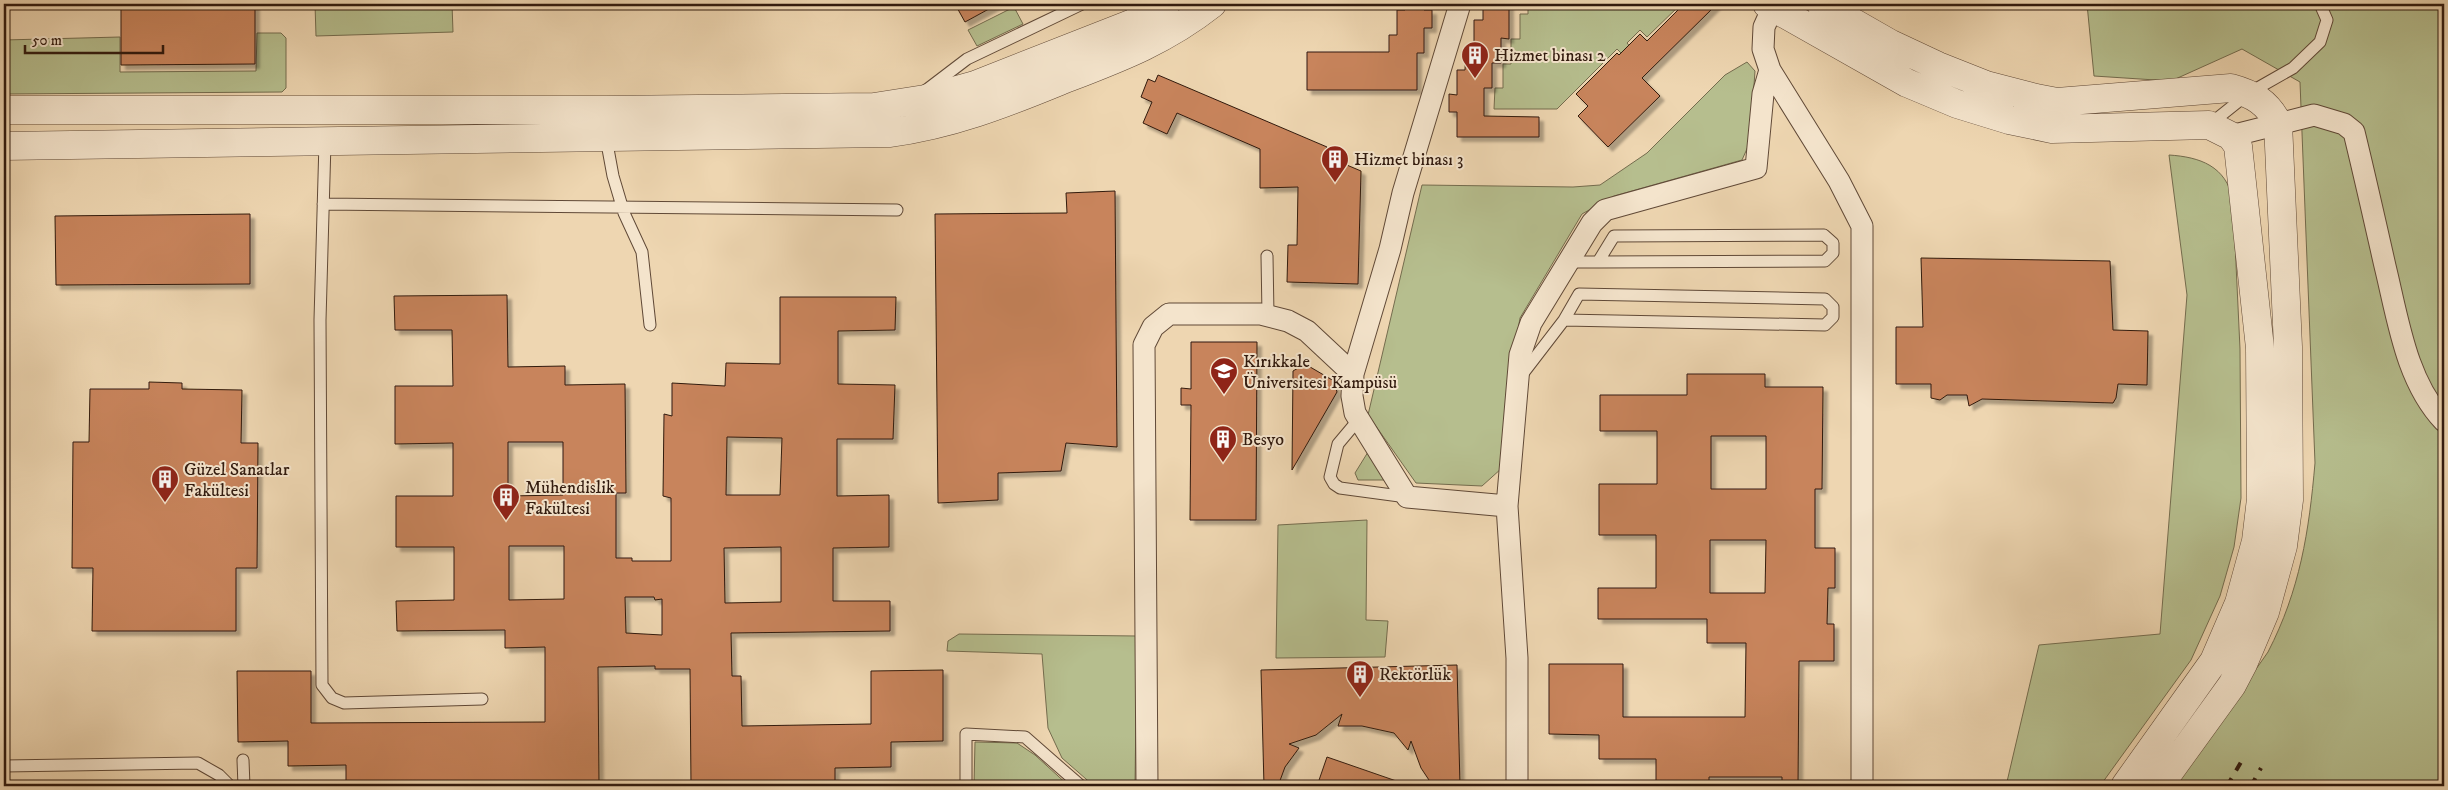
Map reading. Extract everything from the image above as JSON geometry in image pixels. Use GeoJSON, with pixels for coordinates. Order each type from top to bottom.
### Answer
{"type":"FeatureCollection","features":[{"type":"Feature","properties":{"kind":"street"},"geometry":{"type":"LineString","coordinates":[[4,110],[606,110],[874,107],[912,102],[950,93],[987,81],[1133,23],[1166,4]]}},
{"type":"Feature","properties":{"kind":"street"},"geometry":{"type":"LineString","coordinates":[[4,146],[875,134],[944,123],[997,106],[1145,48],[1180,27],[1212,4]]}},
{"type":"Feature","properties":{"kind":"street"},"geometry":{"type":"LineString","coordinates":[[1460,4],[1403,193],[1390,249],[1353,374],[1352,396],[1355,413],[1407,497],[1507,506]]}},
{"type":"Feature","properties":{"kind":"street"},"geometry":{"type":"LineString","coordinates":[[1821,4],[1900,49],[1938,66],[1976,81],[2036,98],[2057,102],[2231,88],[2249,93],[2264,102],[2278,123],[2288,357],[2289,500],[2283,546],[2265,612],[2243,664],[2232,685],[2159,786]]}},
{"type":"Feature","properties":{"kind":"street"},"geometry":{"type":"LineString","coordinates":[[1862,786],[1862,226],[1839,181],[1770,70],[1764,49],[1764,27],[1771,5],[1897,78],[1957,104],[2004,118],[2052,129],[2220,130],[2278,123],[2314,115],[2344,124],[2354,132],[2401,332],[2411,366],[2432,408],[2444,421]]}},
{"type":"Feature","properties":{"kind":"street"},"geometry":{"type":"LineString","coordinates":[[1517,786],[1517,658],[1507,506],[1521,351],[1526,334],[1592,223],[1607,209],[1756,168],[1763,94],[1770,70]]}},
{"type":"Feature","properties":{"kind":"street"},"geometry":{"type":"LineString","coordinates":[[606,110],[606,138]]}},
{"type":"Feature","properties":{"kind":"street"},"geometry":{"type":"LineString","coordinates":[[2125,786],[2214,661],[2240,603],[2256,541],[2261,499],[2260,348],[2238,146],[2220,130]]}},
{"type":"Feature","properties":{"kind":"street"},"geometry":{"type":"LineString","coordinates":[[1147,786],[1146,340],[1157,323],[1169,314],[1268,315],[1295,324],[1313,335],[1353,374]]}},
{"type":"Feature","properties":{"kind":"lane"},"geometry":{"type":"LineString","coordinates":[[912,102],[967,58],[1082,4]]}},
{"type":"Feature","properties":{"kind":"lane"},"geometry":{"type":"LineString","coordinates":[[2220,130],[2249,93],[2293,68],[2320,42],[2328,20],[2320,4]]}},
{"type":"Feature","properties":{"kind":"lane"},"geometry":{"type":"LineString","coordinates":[[606,138],[613,176],[622,207],[642,252],[650,325]]}},
{"type":"Feature","properties":{"kind":"lane"},"geometry":{"type":"LineString","coordinates":[[325,142],[320,320],[322,685],[330,696],[344,703],[482,699]]}},
{"type":"Feature","properties":{"kind":"lane"},"geometry":{"type":"LineString","coordinates":[[323,204],[897,210]]}},
{"type":"Feature","properties":{"kind":"lane"},"geometry":{"type":"LineString","coordinates":[[1568,262],[1598,262],[1825,261],[1833,253],[1833,243],[1824,235],[1614,236],[1598,262]]}},
{"type":"Feature","properties":{"kind":"lane"},"geometry":{"type":"LineString","coordinates":[[1266,256],[1268,315]]}},
{"type":"Feature","properties":{"kind":"lane"},"geometry":{"type":"LineString","coordinates":[[1518,379],[1564,320],[1579,294],[1825,299],[1833,307],[1833,317],[1825,325],[1564,320]]}},
{"type":"Feature","properties":{"kind":"lane"},"geometry":{"type":"LineString","coordinates":[[1359,419],[1338,444],[1330,477],[1332,482],[1340,488],[1407,497]]}},
{"type":"Feature","properties":{"kind":"lane"},"geometry":{"type":"LineString","coordinates":[[966,786],[966,734],[1025,737],[1081,786]]}},
{"type":"Feature","properties":{"kind":"lane"},"geometry":{"type":"LineString","coordinates":[[243,760],[244,786]]}},
{"type":"Feature","properties":{"kind":"lane"},"geometry":{"type":"LineString","coordinates":[[4,766],[198,763],[214,772],[230,786]]}},
{"type":"Feature","properties":{"kind":"green space"},"geometry":{"type":"Polygon","coordinates":[[[315,4],[452,4],[453,32],[316,36],[315,4]]]}},
{"type":"Feature","properties":{"kind":"green space"},"geometry":{"type":"Polygon","coordinates":[[[1528,4],[1681,4],[1647,37],[1640,30],[1627,43],[1634,51],[1626,58],[1617,49],[1557,109],[1494,109],[1495,88],[1503,88],[1503,64],[1511,64],[1511,39],[1520,39],[1520,14],[1528,14],[1528,4]]]}},
{"type":"Feature","properties":{"kind":"green space"},"geometry":{"type":"Polygon","coordinates":[[[2087,4],[2444,4],[2444,786],[2174,786],[2268,652],[2288,606],[2306,537],[2315,463],[2300,82],[2242,49],[2171,81],[2094,76],[2087,4]]]}},
{"type":"Feature","properties":{"kind":"green space"},"geometry":{"type":"Polygon","coordinates":[[[1014,7],[1023,24],[977,46],[968,30],[1014,7]]]}},
{"type":"Feature","properties":{"kind":"green space"},"geometry":{"type":"Polygon","coordinates":[[[257,33],[281,33],[286,38],[286,88],[282,92],[4,94],[4,40],[120,37],[120,72],[256,71],[257,33]]]}},
{"type":"Feature","properties":{"kind":"green space"},"geometry":{"type":"Polygon","coordinates":[[[1747,62],[1755,71],[1750,142],[1742,160],[1614,196],[1582,214],[1520,318],[1510,376],[1502,468],[1482,486],[1416,483],[1368,415],[1422,185],[1573,187],[1600,185],[1647,153],[1725,75],[1747,62]]]}},
{"type":"Feature","properties":{"kind":"green space"},"geometry":{"type":"Polygon","coordinates":[[[2169,155],[2201,161],[2218,171],[2230,188],[2233,200],[2240,349],[2241,498],[2234,547],[2220,596],[2191,660],[2100,786],[2006,786],[2039,645],[2160,634],[2187,295],[2169,155]]]}},
{"type":"Feature","properties":{"kind":"green space"},"geometry":{"type":"Polygon","coordinates":[[[1368,452],[1395,480],[1358,480],[1355,473],[1368,452]]]}},
{"type":"Feature","properties":{"kind":"green space"},"geometry":{"type":"Polygon","coordinates":[[[1367,520],[1366,620],[1388,621],[1385,657],[1276,658],[1278,525],[1367,520]]]}},
{"type":"Feature","properties":{"kind":"green space"},"geometry":{"type":"Polygon","coordinates":[[[959,634],[1137,636],[1135,786],[1094,786],[1062,758],[1048,728],[1042,654],[947,651],[948,641],[959,634]]]}},
{"type":"Feature","properties":{"kind":"green space"},"geometry":{"type":"Polygon","coordinates":[[[975,742],[1017,743],[1035,755],[1069,786],[974,786],[975,742]]]}},
{"type":"Feature","properties":{"kind":"building"},"geometry":{"type":"Polygon","coordinates":[[[121,4],[255,4],[255,64],[121,65],[121,4]]]}},
{"type":"Feature","properties":{"kind":"building"},"geometry":{"type":"Polygon","coordinates":[[[955,4],[998,4],[965,22],[955,4]]]}},
{"type":"Feature","properties":{"kind":"building"},"geometry":{"type":"Polygon","coordinates":[[[1405,4],[1424,4],[1424,10],[1432,10],[1432,28],[1424,28],[1424,53],[1417,53],[1417,90],[1307,90],[1307,52],[1389,52],[1389,35],[1397,35],[1397,10],[1405,10],[1405,4]]]}},
{"type":"Feature","properties":{"kind":"building","name":"Hizmet binası 2"},"geometry":{"type":"Polygon","coordinates":[[[1483,4],[1509,4],[1509,39],[1501,38],[1501,63],[1492,63],[1492,88],[1484,88],[1484,116],[1539,117],[1539,137],[1457,137],[1457,112],[1449,112],[1449,94],[1457,95],[1457,70],[1465,70],[1466,45],[1474,45],[1474,20],[1483,20],[1483,4]]]}},
{"type":"Feature","properties":{"kind":"building"},"geometry":{"type":"Polygon","coordinates":[[[1684,4],[1717,4],[1642,78],[1660,96],[1608,147],[1578,116],[1588,106],[1576,94],[1617,53],[1619,55],[1640,34],[1647,41],[1684,4]]]}},
{"type":"Feature","properties":{"kind":"building","name":"Hizmet binası 3"},"geometry":{"type":"Polygon","coordinates":[[[1158,75],[1327,147],[1323,155],[1361,171],[1358,284],[1287,282],[1288,245],[1297,245],[1298,187],[1260,188],[1260,149],[1177,113],[1167,134],[1143,123],[1152,102],[1141,97],[1148,79],[1155,82],[1158,75]]]}},
{"type":"Feature","properties":{"kind":"building"},"geometry":{"type":"Polygon","coordinates":[[[1115,191],[1117,447],[1066,443],[1061,471],[998,473],[998,500],[938,503],[935,214],[1067,213],[1066,193],[1115,191]]]}},
{"type":"Feature","properties":{"kind":"building"},"geometry":{"type":"Polygon","coordinates":[[[250,214],[250,284],[56,285],[55,216],[250,214]]]}},
{"type":"Feature","properties":{"kind":"building"},"geometry":{"type":"Polygon","coordinates":[[[1921,258],[2110,261],[2113,330],[2148,331],[2147,385],[2118,384],[2116,398],[2113,403],[1982,399],[1969,406],[1967,395],[1947,395],[1940,400],[1931,398],[1931,384],[1896,384],[1896,327],[1923,327],[1921,258]]]}},
{"type":"Feature","properties":{"kind":"building"},"geometry":{"type":"Polygon","coordinates":[[[507,295],[508,367],[565,366],[565,385],[625,384],[626,493],[616,493],[616,558],[632,558],[632,561],[671,561],[671,498],[663,496],[664,414],[672,416],[672,383],[725,386],[726,363],[780,364],[780,297],[896,297],[895,330],[838,331],[838,384],[895,385],[893,439],[837,439],[837,496],[889,495],[889,547],[833,548],[833,601],[890,601],[890,631],[731,633],[732,676],[741,676],[742,726],[871,724],[871,671],[943,670],[943,741],[891,742],[891,767],[835,768],[835,786],[691,786],[690,669],[655,669],[655,666],[598,667],[599,786],[583,786],[583,781],[401,783],[401,786],[346,786],[346,765],[288,766],[288,741],[238,742],[237,671],[311,671],[311,723],[545,722],[545,647],[505,648],[505,630],[397,631],[396,601],[454,600],[454,547],[396,547],[396,496],[453,496],[453,443],[395,444],[395,386],[453,386],[452,330],[395,330],[394,296],[507,295]],[[727,437],[726,495],[780,495],[782,438],[727,437]],[[508,442],[508,496],[563,495],[563,442],[508,442]],[[509,546],[509,600],[564,599],[564,546],[509,546]],[[781,547],[724,548],[725,603],[781,602],[781,547]],[[625,597],[626,633],[662,635],[662,599],[655,600],[654,597],[625,597]]]}},
{"type":"Feature","properties":{"kind":"building","name":"Besyo"},"geometry":{"type":"Polygon","coordinates":[[[1191,342],[1257,342],[1256,520],[1190,520],[1191,405],[1181,405],[1181,388],[1191,389],[1191,342]]]}},
{"type":"Feature","properties":{"kind":"building"},"geometry":{"type":"Polygon","coordinates":[[[1305,364],[1334,381],[1337,392],[1292,470],[1293,371],[1305,364]]]}},
{"type":"Feature","properties":{"kind":"building"},"geometry":{"type":"Polygon","coordinates":[[[1687,374],[1765,374],[1765,387],[1823,387],[1822,489],[1815,489],[1815,548],[1835,548],[1835,588],[1828,588],[1827,624],[1834,624],[1834,661],[1799,661],[1798,786],[1782,786],[1782,777],[1709,777],[1709,786],[1656,786],[1656,759],[1599,759],[1599,735],[1549,734],[1549,664],[1623,664],[1623,717],[1745,717],[1746,643],[1707,643],[1707,619],[1598,619],[1598,588],[1656,588],[1656,535],[1599,535],[1599,484],[1657,484],[1657,431],[1600,431],[1600,395],[1687,395],[1687,374]],[[1711,436],[1711,489],[1766,489],[1766,436],[1711,436]],[[1710,540],[1710,593],[1765,593],[1766,540],[1710,540]]]}},
{"type":"Feature","properties":{"kind":"building","name":"Güzel Sanatlar Fakültesi"},"geometry":{"type":"Polygon","coordinates":[[[149,382],[182,383],[182,389],[242,390],[241,443],[258,443],[257,568],[236,568],[236,631],[92,631],[93,568],[72,568],[73,442],[89,442],[90,389],[149,389],[149,382]]]}},
{"type":"Feature","properties":{"kind":"building","name":"Rektörlük"},"geometry":{"type":"Polygon","coordinates":[[[1457,665],[1460,786],[1433,786],[1421,768],[1411,741],[1408,750],[1394,733],[1362,726],[1338,726],[1342,714],[1316,735],[1289,744],[1299,748],[1285,767],[1278,786],[1264,786],[1261,670],[1457,665]]]}},
{"type":"Feature","properties":{"kind":"building"},"geometry":{"type":"Polygon","coordinates":[[[1327,757],[1405,784],[1405,786],[1317,786],[1327,757]]]}},
{"type":"Feature","properties":{"kind":"railway"},"geometry":{"type":"LineString","coordinates":[[2227,786],[2244,757]]}},
{"type":"Feature","properties":{"kind":"railway"},"geometry":{"type":"LineString","coordinates":[[2251,786],[2261,768]]}},
{"type":"Feature","properties":{"kind":"place","name":"Hizmet binası 2"},"geometry":{"type":"Point","coordinates":[1475,79]}},
{"type":"Feature","properties":{"kind":"place","name":"Hizmet binası 3"},"geometry":{"type":"Point","coordinates":[1335,183]}},
{"type":"Feature","properties":{"kind":"place","name":"Kırıkkale Üniversitesi Kampüsü"},"geometry":{"type":"Point","coordinates":[1224,395]}},
{"type":"Feature","properties":{"kind":"place","name":"Besyo"},"geometry":{"type":"Point","coordinates":[1223,463]}},
{"type":"Feature","properties":{"kind":"place","name":"Güzel Sanatlar Fakültesi"},"geometry":{"type":"Point","coordinates":[165,503]}},
{"type":"Feature","properties":{"kind":"place","name":"Mühendislik Fakültesi"},"geometry":{"type":"Point","coordinates":[506,521]}},
{"type":"Feature","properties":{"kind":"place","name":"Rektörlük"},"geometry":{"type":"Point","coordinates":[1360,698]}}]}
